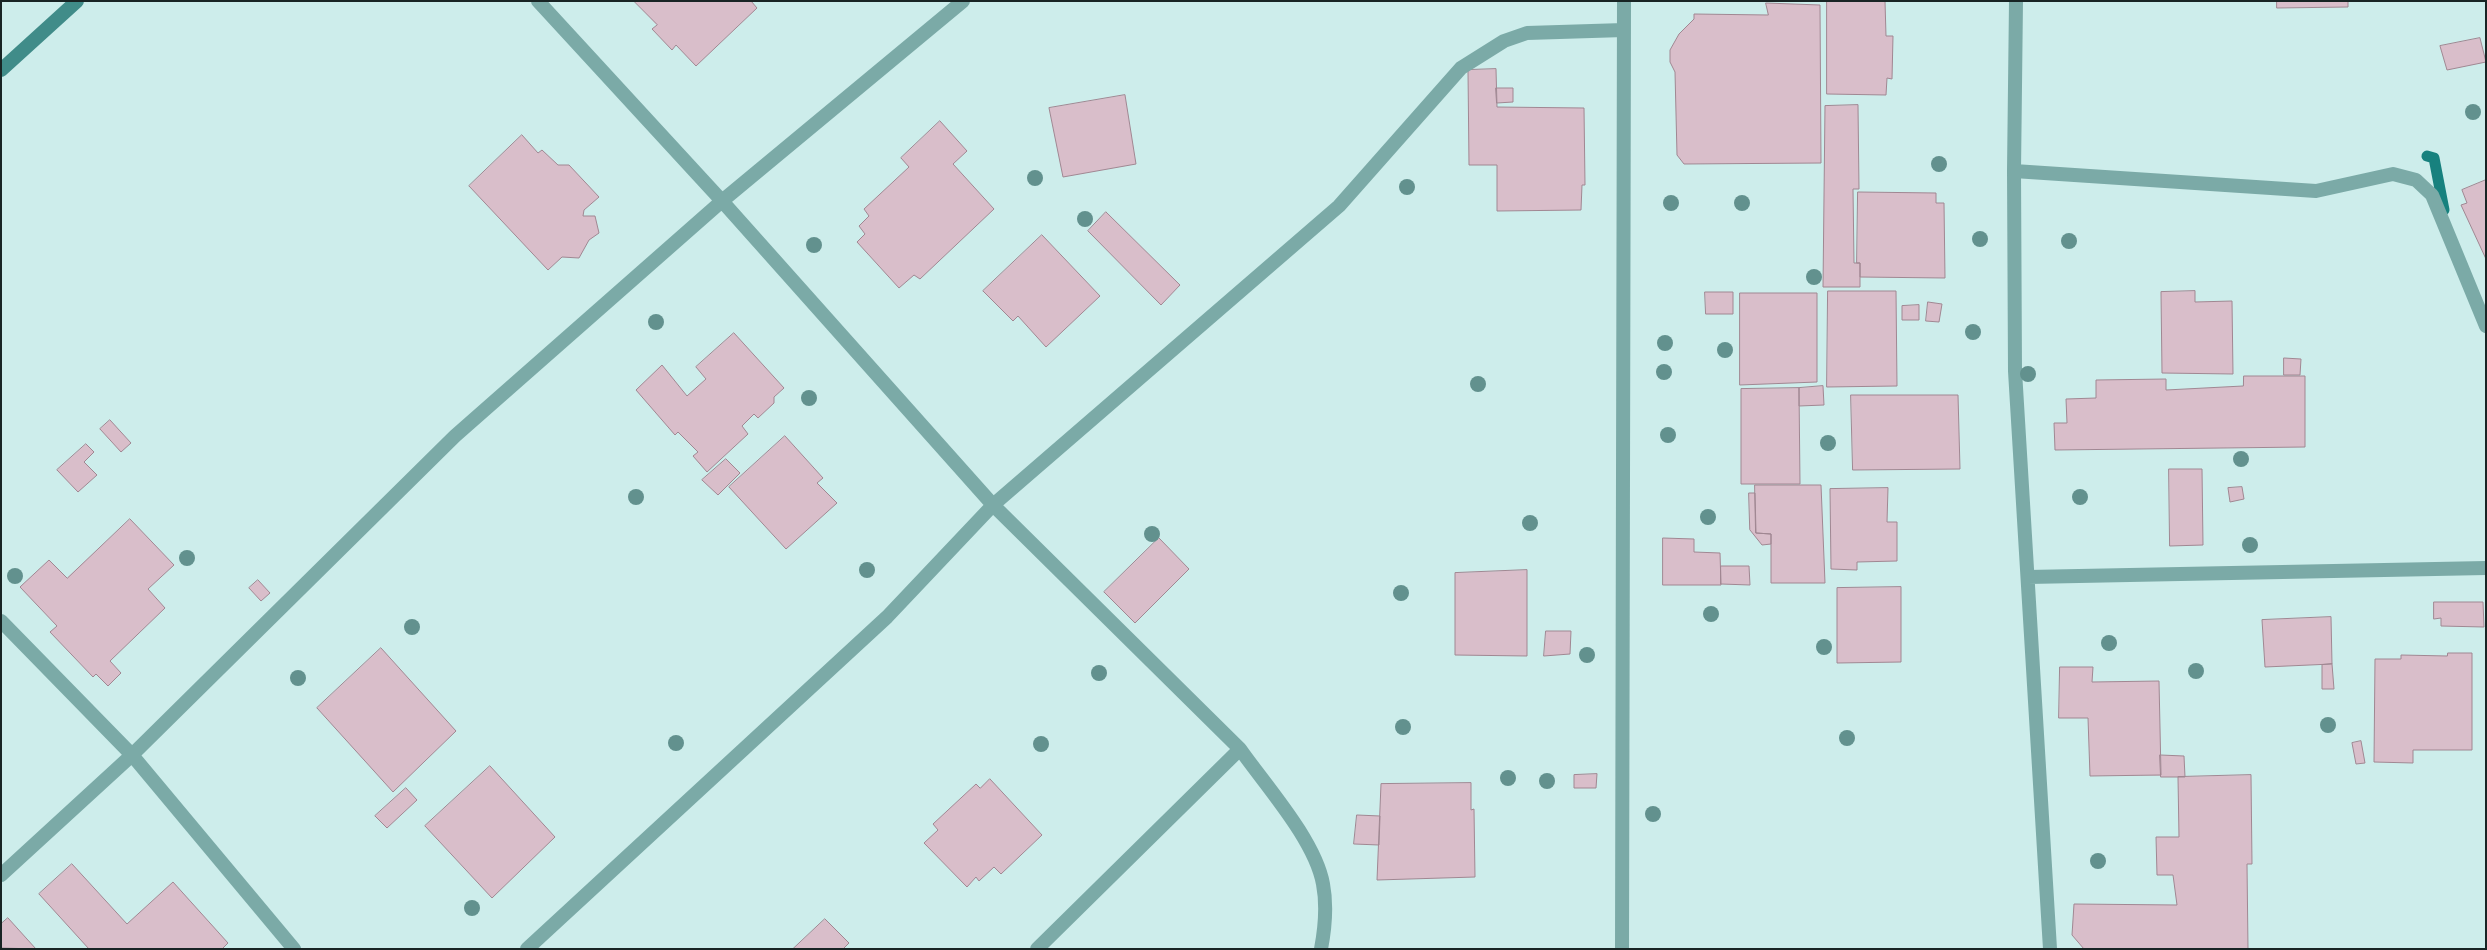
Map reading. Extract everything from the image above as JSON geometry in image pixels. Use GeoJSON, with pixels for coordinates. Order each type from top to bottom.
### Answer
{"type":"FeatureCollection","features":[{"type":"Feature","properties":{"kind":"main road"},"geometry":{"type":"LineString","coordinates":[[1,70],[77,1]]}},
{"type":"Feature","properties":{"kind":"street"},"geometry":{"type":"LineString","coordinates":[[538,1],[722,201],[993,505],[1240,749],[1310,848],[1323,884],[1325,926],[1321,949]]}},
{"type":"Feature","properties":{"kind":"street"},"geometry":{"type":"LineString","coordinates":[[1,875],[132,755],[455,436],[722,201],[963,1]]}},
{"type":"Feature","properties":{"kind":"street"},"geometry":{"type":"LineString","coordinates":[[1622,949],[1624,1]]}},
{"type":"Feature","properties":{"kind":"street"},"geometry":{"type":"LineString","coordinates":[[2016,1],[2014,171],[2015,371],[2050,949]]}},
{"type":"Feature","properties":{"kind":"street"},"geometry":{"type":"LineString","coordinates":[[527,949],[888,617],[993,505],[1339,206],[1461,68],[1488,49],[1527,33],[1624,30]]}},
{"type":"Feature","properties":{"kind":"street"},"geometry":{"type":"LineString","coordinates":[[2014,171],[2316,191],[2393,174],[2416,180],[2432,196],[2486,326]]}},
{"type":"Feature","properties":{"kind":"street"},"geometry":{"type":"LineString","coordinates":[[2028,577],[2486,568]]}},
{"type":"Feature","properties":{"kind":"street"},"geometry":{"type":"LineString","coordinates":[[1,621],[132,755],[294,949]]}},
{"type":"Feature","properties":{"kind":"street"},"geometry":{"type":"LineString","coordinates":[[1037,949],[1240,749]]}},
{"type":"Feature","properties":{"kind":"building"},"geometry":{"type":"Polygon","coordinates":[[[634,1],[751,1],[757,8],[696,66],[676,45],[672,50],[652,29],[657,25],[634,1]]]}},
{"type":"Feature","properties":{"kind":"building"},"geometry":{"type":"Polygon","coordinates":[[[1827,1],[1885,1],[1886,36],[1893,36],[1892,79],[1887,78],[1886,95],[1827,94],[1827,1]]]}},
{"type":"Feature","properties":{"kind":"building"},"geometry":{"type":"Polygon","coordinates":[[[2277,1],[2348,1],[2348,7],[2277,8],[2277,1]]]}},
{"type":"Feature","properties":{"kind":"building"},"geometry":{"type":"Polygon","coordinates":[[[1766,3],[1820,5],[1821,163],[1684,164],[1677,155],[1675,72],[1670,62],[1670,50],[1679,34],[1694,19],[1694,14],[1768,15],[1766,3]]]}},
{"type":"Feature","properties":{"kind":"building"},"geometry":{"type":"Polygon","coordinates":[[[2480,38],[2486,62],[2447,70],[2440,46],[2480,38]]]}},
{"type":"Feature","properties":{"kind":"building"},"geometry":{"type":"Polygon","coordinates":[[[1496,69],[1497,107],[1584,108],[1585,185],[1582,185],[1581,210],[1497,211],[1497,165],[1469,165],[1468,70],[1496,69]]]}},
{"type":"Feature","properties":{"kind":"building"},"geometry":{"type":"Polygon","coordinates":[[[1496,88],[1513,88],[1513,102],[1497,103],[1496,88]]]}},
{"type":"Feature","properties":{"kind":"building"},"geometry":{"type":"Polygon","coordinates":[[[1125,95],[1136,164],[1063,177],[1049,108],[1125,95]]]}},
{"type":"Feature","properties":{"kind":"building"},"geometry":{"type":"Polygon","coordinates":[[[1858,105],[1859,189],[1853,189],[1854,263],[1860,263],[1860,287],[1823,287],[1825,106],[1858,105]]]}},
{"type":"Feature","properties":{"kind":"building"},"geometry":{"type":"Polygon","coordinates":[[[940,121],[967,151],[953,164],[994,209],[920,279],[914,275],[899,288],[857,242],[865,234],[859,226],[869,216],[864,209],[909,167],[901,158],[940,121]]]}},
{"type":"Feature","properties":{"kind":"building"},"geometry":{"type":"Polygon","coordinates":[[[522,135],[538,153],[542,150],[558,165],[569,165],[599,197],[584,210],[583,216],[595,216],[599,233],[589,240],[579,258],[562,257],[548,270],[469,186],[522,135]]]}},
{"type":"Feature","properties":{"kind":"building"},"geometry":{"type":"Polygon","coordinates":[[[2486,180],[2486,259],[2461,205],[2467,203],[2462,190],[2486,180]]]}},
{"type":"Feature","properties":{"kind":"building"},"geometry":{"type":"Polygon","coordinates":[[[1858,192],[1936,193],[1936,203],[1944,203],[1945,278],[1860,277],[1860,263],[1857,263],[1858,192]]]}},
{"type":"Feature","properties":{"kind":"building"},"geometry":{"type":"Polygon","coordinates":[[[1106,212],[1180,285],[1161,305],[1088,231],[1106,212]]]}},
{"type":"Feature","properties":{"kind":"building"},"geometry":{"type":"Polygon","coordinates":[[[1042,235],[1100,296],[1046,347],[1018,316],[1013,321],[983,291],[1042,235]]]}},
{"type":"Feature","properties":{"kind":"building"},"geometry":{"type":"Polygon","coordinates":[[[1828,291],[1896,291],[1897,386],[1827,387],[1828,291]]]}},
{"type":"Feature","properties":{"kind":"building"},"geometry":{"type":"Polygon","coordinates":[[[2195,291],[2195,302],[2232,301],[2233,374],[2162,373],[2161,292],[2195,291]]]}},
{"type":"Feature","properties":{"kind":"building"},"geometry":{"type":"Polygon","coordinates":[[[1705,292],[1733,292],[1733,314],[1706,314],[1705,292]]]}},
{"type":"Feature","properties":{"kind":"building"},"geometry":{"type":"Polygon","coordinates":[[[1740,293],[1817,293],[1817,382],[1740,385],[1740,293]]]}},
{"type":"Feature","properties":{"kind":"building"},"geometry":{"type":"Polygon","coordinates":[[[1928,302],[1942,304],[1939,322],[1926,321],[1928,302]]]}},
{"type":"Feature","properties":{"kind":"building"},"geometry":{"type":"Polygon","coordinates":[[[1919,305],[1919,320],[1902,320],[1902,306],[1919,305]]]}},
{"type":"Feature","properties":{"kind":"building"},"geometry":{"type":"Polygon","coordinates":[[[734,333],[784,388],[774,397],[774,403],[758,418],[754,414],[742,426],[748,434],[707,472],[693,456],[698,452],[678,432],[675,435],[636,390],[662,365],[687,396],[706,379],[696,367],[734,333]]]}},
{"type":"Feature","properties":{"kind":"building"},"geometry":{"type":"Polygon","coordinates":[[[2284,358],[2301,359],[2300,375],[2284,375],[2284,358]]]}},
{"type":"Feature","properties":{"kind":"building"},"geometry":{"type":"Polygon","coordinates":[[[2244,376],[2305,376],[2305,447],[2055,450],[2054,423],[2067,423],[2066,399],[2096,398],[2096,380],[2166,379],[2166,390],[2243,386],[2244,376]]]}},
{"type":"Feature","properties":{"kind":"building"},"geometry":{"type":"Polygon","coordinates":[[[1823,386],[1824,405],[1799,406],[1799,388],[1823,386]]]}},
{"type":"Feature","properties":{"kind":"building"},"geometry":{"type":"Polygon","coordinates":[[[1799,388],[1800,484],[1741,484],[1741,389],[1799,388]]]}},
{"type":"Feature","properties":{"kind":"building"},"geometry":{"type":"Polygon","coordinates":[[[1851,395],[1958,395],[1960,469],[1853,470],[1851,395]]]}},
{"type":"Feature","properties":{"kind":"building"},"geometry":{"type":"Polygon","coordinates":[[[110,420],[131,443],[121,452],[100,429],[110,420]]]}},
{"type":"Feature","properties":{"kind":"building"},"geometry":{"type":"Polygon","coordinates":[[[785,436],[823,478],[817,483],[837,503],[786,549],[729,487],[785,436]]]}},
{"type":"Feature","properties":{"kind":"building"},"geometry":{"type":"Polygon","coordinates":[[[86,444],[94,452],[84,462],[97,475],[78,492],[57,470],[86,444]]]}},
{"type":"Feature","properties":{"kind":"building"},"geometry":{"type":"Polygon","coordinates":[[[726,459],[740,473],[718,495],[702,480],[726,459]]]}},
{"type":"Feature","properties":{"kind":"building"},"geometry":{"type":"Polygon","coordinates":[[[2169,469],[2202,469],[2203,545],[2170,546],[2169,469]]]}},
{"type":"Feature","properties":{"kind":"building"},"geometry":{"type":"Polygon","coordinates":[[[1755,485],[1821,485],[1825,583],[1771,583],[1771,534],[1756,533],[1755,485]]]}},
{"type":"Feature","properties":{"kind":"building"},"geometry":{"type":"Polygon","coordinates":[[[2242,487],[2244,499],[2230,502],[2228,488],[2242,487]]]}},
{"type":"Feature","properties":{"kind":"building"},"geometry":{"type":"Polygon","coordinates":[[[1888,488],[1887,522],[1897,522],[1897,561],[1857,562],[1857,570],[1831,569],[1830,489],[1888,488]]]}},
{"type":"Feature","properties":{"kind":"building"},"geometry":{"type":"Polygon","coordinates":[[[1749,493],[1755,493],[1756,533],[1771,534],[1771,544],[1762,545],[1750,530],[1749,493]]]}},
{"type":"Feature","properties":{"kind":"building"},"geometry":{"type":"Polygon","coordinates":[[[130,519],[174,565],[148,589],[165,608],[110,661],[121,673],[108,686],[96,674],[93,677],[50,632],[57,626],[20,587],[49,560],[67,578],[130,519]]]}},
{"type":"Feature","properties":{"kind":"building"},"geometry":{"type":"Polygon","coordinates":[[[1159,538],[1189,569],[1135,623],[1104,592],[1159,538]]]}},
{"type":"Feature","properties":{"kind":"building"},"geometry":{"type":"Polygon","coordinates":[[[1663,538],[1694,539],[1694,552],[1720,553],[1721,585],[1663,585],[1663,538]]]}},
{"type":"Feature","properties":{"kind":"building"},"geometry":{"type":"Polygon","coordinates":[[[1721,566],[1749,566],[1750,585],[1721,584],[1721,566]]]}},
{"type":"Feature","properties":{"kind":"building"},"geometry":{"type":"Polygon","coordinates":[[[1527,570],[1527,656],[1455,655],[1455,573],[1527,570]]]}},
{"type":"Feature","properties":{"kind":"building"},"geometry":{"type":"Polygon","coordinates":[[[258,580],[270,593],[261,601],[249,588],[258,580]]]}},
{"type":"Feature","properties":{"kind":"building"},"geometry":{"type":"Polygon","coordinates":[[[1901,587],[1901,662],[1837,663],[1837,588],[1901,587]]]}},
{"type":"Feature","properties":{"kind":"building"},"geometry":{"type":"Polygon","coordinates":[[[2434,602],[2483,602],[2484,627],[2441,626],[2441,618],[2434,619],[2434,602]]]}},
{"type":"Feature","properties":{"kind":"building"},"geometry":{"type":"Polygon","coordinates":[[[2331,617],[2332,664],[2265,667],[2262,620],[2331,617]]]}},
{"type":"Feature","properties":{"kind":"building"},"geometry":{"type":"Polygon","coordinates":[[[1546,631],[1571,631],[1570,654],[1544,656],[1546,631]]]}},
{"type":"Feature","properties":{"kind":"building"},"geometry":{"type":"Polygon","coordinates":[[[381,648],[456,731],[393,792],[317,708],[381,648]]]}},
{"type":"Feature","properties":{"kind":"building"},"geometry":{"type":"Polygon","coordinates":[[[2448,653],[2472,653],[2472,750],[2413,750],[2413,763],[2374,762],[2375,659],[2401,659],[2401,655],[2447,656],[2448,653]]]}},
{"type":"Feature","properties":{"kind":"building"},"geometry":{"type":"Polygon","coordinates":[[[2332,664],[2334,689],[2322,689],[2322,665],[2332,664]]]}},
{"type":"Feature","properties":{"kind":"building"},"geometry":{"type":"Polygon","coordinates":[[[2060,667],[2093,667],[2092,682],[2159,681],[2161,775],[2090,776],[2088,718],[2059,718],[2060,667]]]}},
{"type":"Feature","properties":{"kind":"building"},"geometry":{"type":"Polygon","coordinates":[[[2361,741],[2365,763],[2356,764],[2352,743],[2361,741]]]}},
{"type":"Feature","properties":{"kind":"building"},"geometry":{"type":"Polygon","coordinates":[[[2160,755],[2184,756],[2185,777],[2161,777],[2160,755]]]}},
{"type":"Feature","properties":{"kind":"building"},"geometry":{"type":"Polygon","coordinates":[[[490,766],[555,837],[492,898],[425,826],[490,766]]]}},
{"type":"Feature","properties":{"kind":"building"},"geometry":{"type":"Polygon","coordinates":[[[1597,774],[1596,788],[1574,788],[1574,775],[1597,774]]]}},
{"type":"Feature","properties":{"kind":"building"},"geometry":{"type":"Polygon","coordinates":[[[2251,775],[2252,864],[2247,864],[2248,949],[2084,949],[2072,935],[2074,904],[2177,905],[2173,875],[2157,875],[2156,837],[2179,837],[2178,777],[2251,775]]]}},
{"type":"Feature","properties":{"kind":"building"},"geometry":{"type":"Polygon","coordinates":[[[990,779],[1042,835],[1001,874],[994,867],[979,881],[976,877],[967,887],[924,843],[938,830],[933,824],[976,784],[980,788],[990,779]]]}},
{"type":"Feature","properties":{"kind":"building"},"geometry":{"type":"Polygon","coordinates":[[[1471,783],[1471,810],[1474,809],[1475,877],[1377,880],[1381,784],[1471,783]]]}},
{"type":"Feature","properties":{"kind":"building"},"geometry":{"type":"Polygon","coordinates":[[[406,788],[417,800],[387,828],[375,816],[406,788]]]}},
{"type":"Feature","properties":{"kind":"building"},"geometry":{"type":"Polygon","coordinates":[[[1357,815],[1380,816],[1379,845],[1354,844],[1357,815]]]}},
{"type":"Feature","properties":{"kind":"building"},"geometry":{"type":"Polygon","coordinates":[[[72,864],[127,924],[173,882],[228,943],[222,949],[89,949],[39,894],[72,864]]]}},
{"type":"Feature","properties":{"kind":"building"},"geometry":{"type":"Polygon","coordinates":[[[8,918],[36,949],[1,948],[1,924],[8,918]]]}},
{"type":"Feature","properties":{"kind":"building"},"geometry":{"type":"Polygon","coordinates":[[[825,919],[849,943],[843,949],[793,949],[825,919]]]}},
{"type":"Feature","properties":{"kind":"waterway"},"geometry":{"type":"LineString","coordinates":[[2427,156],[2434,158],[2444,210]]}}]}
